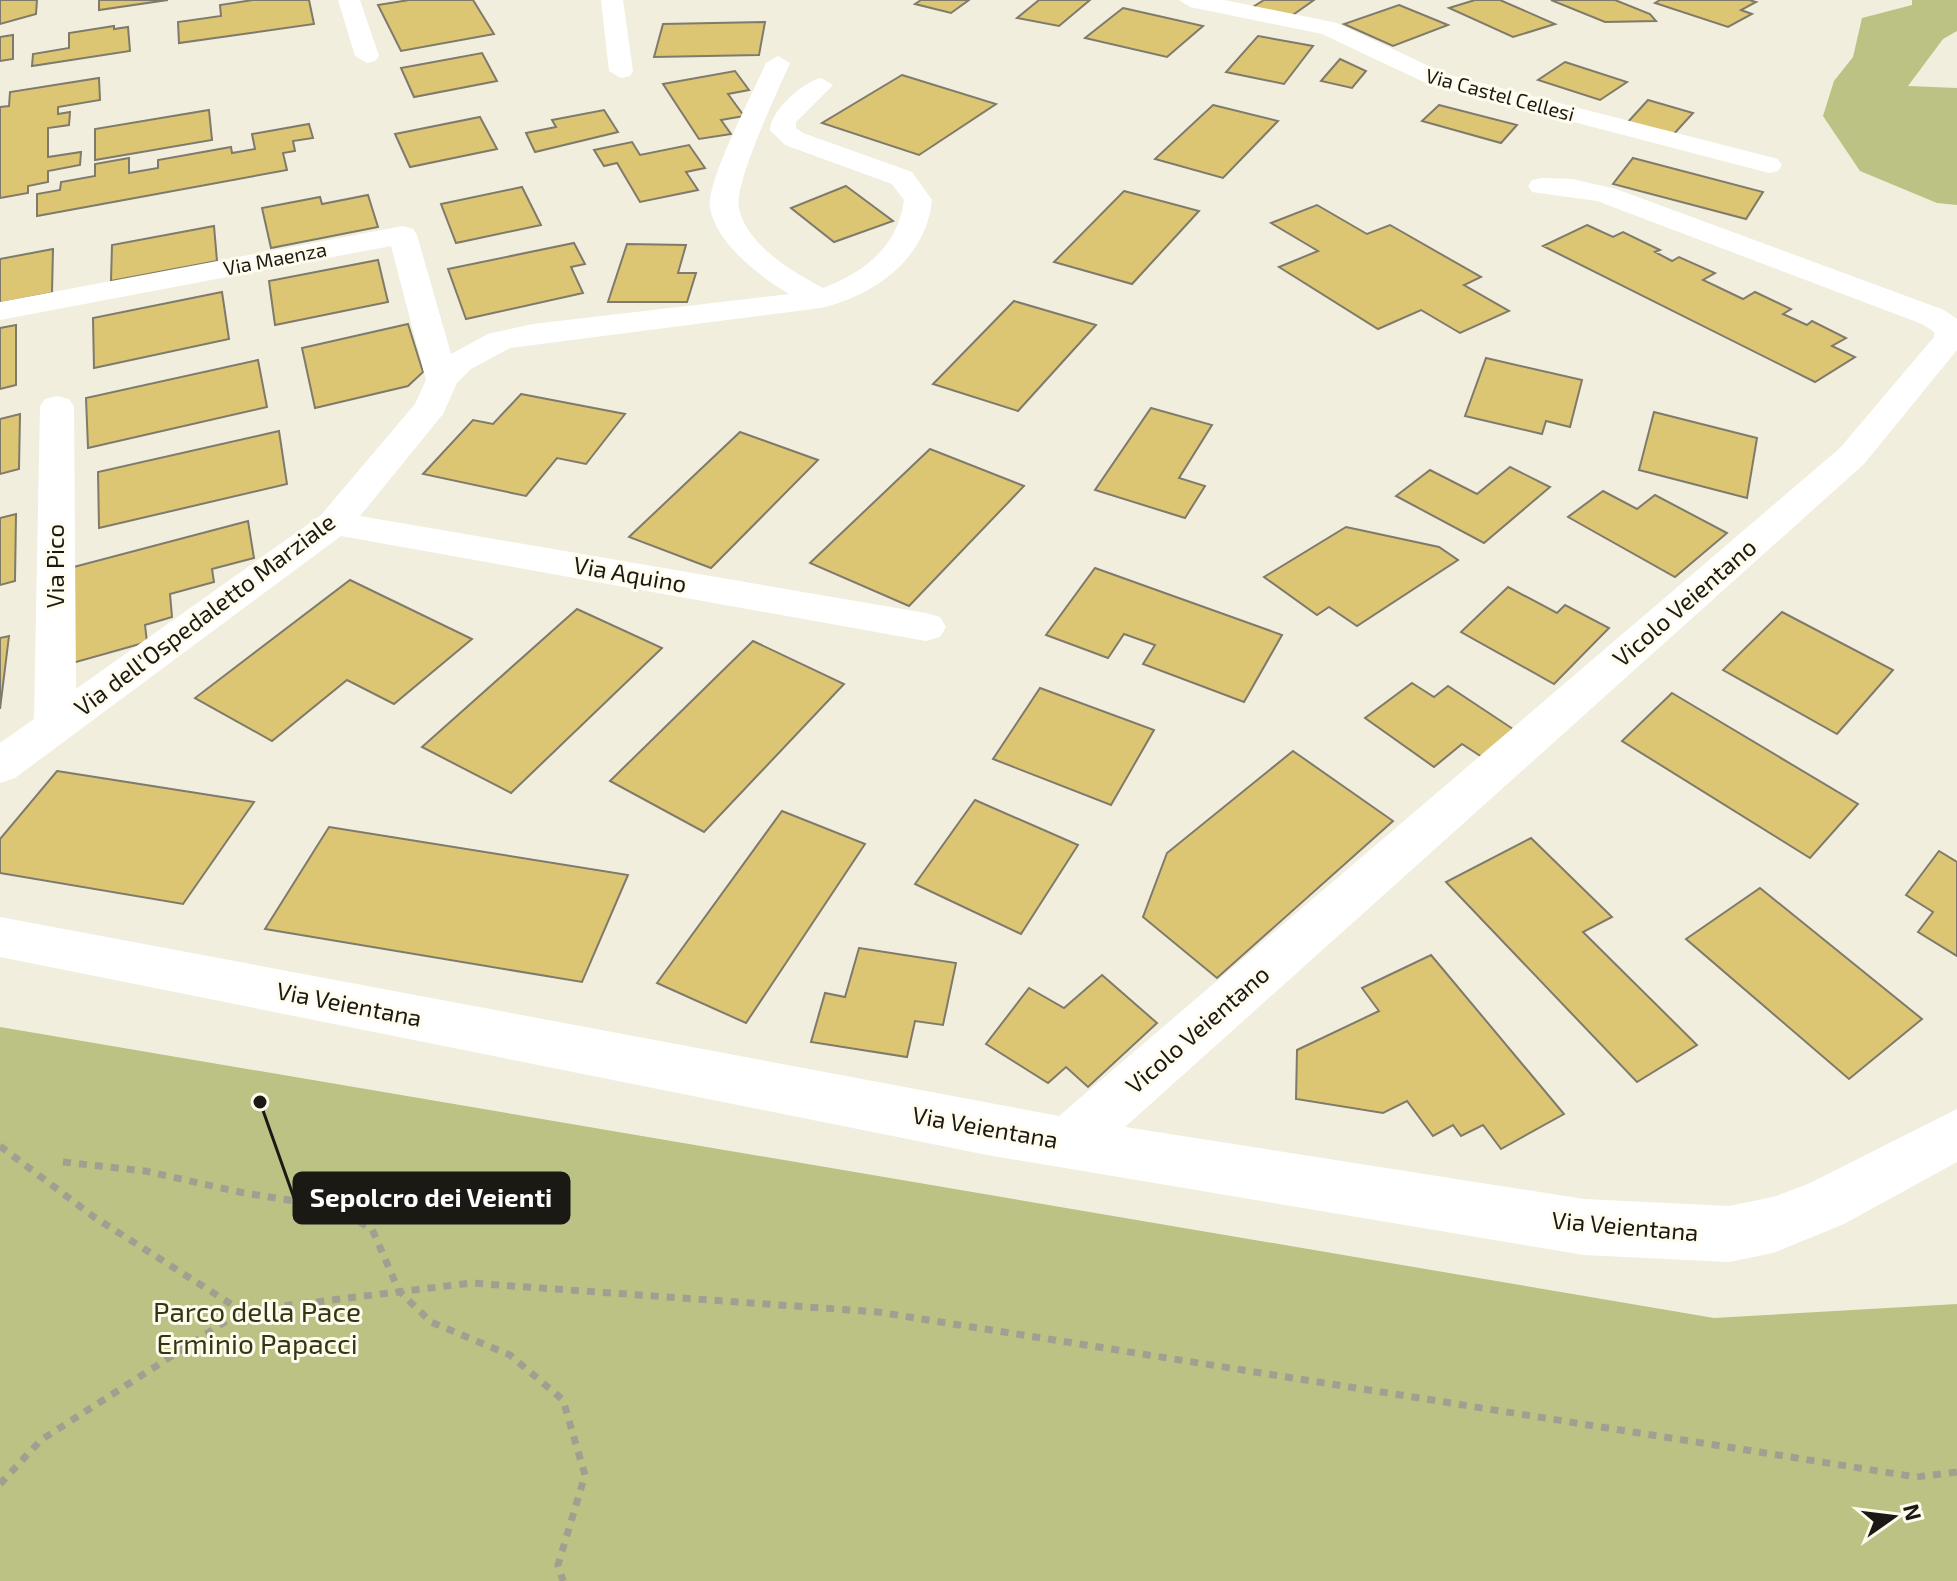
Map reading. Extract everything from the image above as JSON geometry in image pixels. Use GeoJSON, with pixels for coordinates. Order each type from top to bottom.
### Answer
{"type":"FeatureCollection","features":[{"type":"Feature","properties":{"kind":"street"},"geometry":{"type":"LineString","coordinates":[[349,0],[367,56]]}},
{"type":"Feature","properties":{"kind":"street"},"geometry":{"type":"LineString","coordinates":[[612,0],[621,71]]}},
{"type":"Feature","properties":{"kind":"street","name":"Via Castel Cellesi"},"geometry":{"type":"LineString","coordinates":[[1190,0],[1307,22],[1341,33],[1437,79],[1769,165]]}},
{"type":"Feature","properties":{"kind":"street"},"geometry":{"type":"LineString","coordinates":[[1307,22],[1338,6]]}},
{"type":"Feature","properties":{"kind":"street"},"geometry":{"type":"LineString","coordinates":[[778,63],[727,183],[724,207],[760,260],[783,278],[821,299]]}},
{"type":"Feature","properties":{"kind":"street","name":"Via dell'Ospedaletto Marziale"},"geometry":{"type":"LineString","coordinates":[[0,766],[334,523],[431,407],[442,380],[472,353],[514,337],[821,299],[851,288],[880,270],[902,244],[919,208],[916,194],[902,178],[794,139],[783,130],[783,120],[821,85]]}},
{"type":"Feature","properties":{"kind":"street","name":"Vicolo Veientano"},"geometry":{"type":"LineString","coordinates":[[1068,1143],[1852,456],[1952,333],[1933,317],[1606,195],[1572,187],[1542,186]]}},
{"type":"Feature","properties":{"kind":"street","name":"Via Maenza"},"geometry":{"type":"LineString","coordinates":[[0,311],[403,235],[442,380]]}},
{"type":"Feature","properties":{"kind":"street","name":"Via Pico"},"geometry":{"type":"LineString","coordinates":[[55,726],[57,406]]}},
{"type":"Feature","properties":{"kind":"street","name":"Via Aquino"},"geometry":{"type":"LineString","coordinates":[[334,523],[926,627]]}},
{"type":"Feature","properties":{"kind":"street","name":"Via Veientana"},"geometry":{"type":"LineString","coordinates":[[0,937],[1068,1143],[1584,1227],[1729,1234],[1773,1225],[1824,1205],[1957,1134]]}},
{"type":"Feature","properties":{"kind":"path"},"geometry":{"type":"LineString","coordinates":[[0,1146],[94,1217],[242,1311]]}},
{"type":"Feature","properties":{"kind":"path"},"geometry":{"type":"LineString","coordinates":[[63,1162],[145,1171],[244,1193],[333,1207],[372,1229],[399,1291],[431,1322],[510,1355],[563,1400],[585,1475],[558,1565],[563,1581]]}},
{"type":"Feature","properties":{"kind":"path"},"geometry":{"type":"LineString","coordinates":[[0,1484],[41,1440],[242,1311],[471,1283],[878,1312],[1916,1477],[1957,1472]]}},
{"type":"Feature","properties":{"kind":"green space"},"geometry":{"type":"Polygon","coordinates":[[[1912,0],[1957,0],[1957,31],[1943,39],[1908,86],[1957,88],[1957,205],[1937,203],[1860,171],[1823,116],[1834,81],[1853,57],[1862,18],[1912,5],[1912,0]]]}},
{"type":"Feature","properties":{"kind":"green space","name":"Parco della Pace Erminio Papacci"},"geometry":{"type":"Polygon","coordinates":[[[0,1027],[1714,1318],[1957,1304],[1957,1581],[0,1581],[0,1027]]]}},
{"type":"Feature","properties":{"kind":"building"},"geometry":{"type":"Polygon","coordinates":[[[0,0],[37,0],[36,14],[0,24],[0,0]]]}},
{"type":"Feature","properties":{"kind":"building"},"geometry":{"type":"Polygon","coordinates":[[[99,0],[168,0],[99,10],[99,0]]]}},
{"type":"Feature","properties":{"kind":"building"},"geometry":{"type":"Polygon","coordinates":[[[253,0],[309,0],[314,24],[179,43],[178,22],[221,16],[220,5],[253,0]]]}},
{"type":"Feature","properties":{"kind":"building"},"geometry":{"type":"Polygon","coordinates":[[[409,0],[473,0],[494,34],[401,51],[378,5],[409,0]]]}},
{"type":"Feature","properties":{"kind":"building"},"geometry":{"type":"Polygon","coordinates":[[[921,0],[969,0],[951,13],[915,4],[921,0]]]}},
{"type":"Feature","properties":{"kind":"building"},"geometry":{"type":"Polygon","coordinates":[[[1039,0],[1090,0],[1059,26],[1017,18],[1039,0]]]}},
{"type":"Feature","properties":{"kind":"building"},"geometry":{"type":"Polygon","coordinates":[[[1264,0],[1314,0],[1290,17],[1253,7],[1264,0]]]}},
{"type":"Feature","properties":{"kind":"building"},"geometry":{"type":"Polygon","coordinates":[[[1475,0],[1500,0],[1555,24],[1513,37],[1449,8],[1475,0]]]}},
{"type":"Feature","properties":{"kind":"building"},"geometry":{"type":"Polygon","coordinates":[[[1551,0],[1615,0],[1650,14],[1656,21],[1605,22],[1551,0]]]}},
{"type":"Feature","properties":{"kind":"building"},"geometry":{"type":"Polygon","coordinates":[[[1660,0],[1756,2],[1741,10],[1752,14],[1728,27],[1655,3],[1660,0]]]}},
{"type":"Feature","properties":{"kind":"building"},"geometry":{"type":"Polygon","coordinates":[[[1399,5],[1448,25],[1393,46],[1344,24],[1399,5]]]}},
{"type":"Feature","properties":{"kind":"building"},"geometry":{"type":"Polygon","coordinates":[[[1123,8],[1203,26],[1167,57],[1085,38],[1123,8]]]}},
{"type":"Feature","properties":{"kind":"building"},"geometry":{"type":"Polygon","coordinates":[[[765,22],[759,55],[654,57],[663,24],[765,22]]]}},
{"type":"Feature","properties":{"kind":"building"},"geometry":{"type":"Polygon","coordinates":[[[114,26],[114,29],[128,27],[130,51],[32,66],[33,54],[69,48],[69,33],[114,26]]]}},
{"type":"Feature","properties":{"kind":"building"},"geometry":{"type":"Polygon","coordinates":[[[13,35],[13,59],[0,61],[0,37],[13,35]]]}},
{"type":"Feature","properties":{"kind":"building"},"geometry":{"type":"Polygon","coordinates":[[[1258,36],[1313,46],[1284,84],[1226,72],[1258,36]]]}},
{"type":"Feature","properties":{"kind":"building"},"geometry":{"type":"Polygon","coordinates":[[[482,53],[497,81],[414,97],[401,68],[482,53]]]}},
{"type":"Feature","properties":{"kind":"building"},"geometry":{"type":"Polygon","coordinates":[[[1340,59],[1366,71],[1352,88],[1321,81],[1340,59]]]}},
{"type":"Feature","properties":{"kind":"building"},"geometry":{"type":"Polygon","coordinates":[[[1565,62],[1627,82],[1600,100],[1538,80],[1565,62]]]}},
{"type":"Feature","properties":{"kind":"building"},"geometry":{"type":"Polygon","coordinates":[[[735,71],[749,90],[728,94],[744,116],[721,120],[731,134],[699,139],[663,84],[735,71]]]}},
{"type":"Feature","properties":{"kind":"building"},"geometry":{"type":"Polygon","coordinates":[[[902,75],[996,104],[919,155],[822,123],[902,75]]]}},
{"type":"Feature","properties":{"kind":"building"},"geometry":{"type":"Polygon","coordinates":[[[99,78],[100,100],[58,107],[58,114],[70,112],[69,125],[48,128],[48,157],[81,152],[80,165],[48,171],[48,182],[28,186],[28,193],[0,198],[0,107],[9,106],[10,92],[99,78]]]}},
{"type":"Feature","properties":{"kind":"building"},"geometry":{"type":"Polygon","coordinates":[[[1648,100],[1693,113],[1672,136],[1627,123],[1648,100]]]}},
{"type":"Feature","properties":{"kind":"building"},"geometry":{"type":"Polygon","coordinates":[[[1213,105],[1278,121],[1223,178],[1155,159],[1213,105]]]}},
{"type":"Feature","properties":{"kind":"building"},"geometry":{"type":"Polygon","coordinates":[[[1439,105],[1517,125],[1501,143],[1422,121],[1439,105]]]}},
{"type":"Feature","properties":{"kind":"building"},"geometry":{"type":"Polygon","coordinates":[[[209,110],[212,140],[95,160],[95,129],[209,110]]]}},
{"type":"Feature","properties":{"kind":"building"},"geometry":{"type":"Polygon","coordinates":[[[604,110],[618,132],[535,152],[526,133],[556,127],[552,120],[604,110]]]}},
{"type":"Feature","properties":{"kind":"building"},"geometry":{"type":"Polygon","coordinates":[[[480,117],[497,149],[410,167],[395,134],[480,117]]]}},
{"type":"Feature","properties":{"kind":"building"},"geometry":{"type":"Polygon","coordinates":[[[309,124],[313,138],[293,141],[295,151],[283,153],[287,170],[37,216],[37,194],[60,190],[61,182],[95,176],[95,164],[129,158],[129,173],[158,168],[158,160],[231,147],[232,153],[255,149],[252,134],[309,124]]]}},
{"type":"Feature","properties":{"kind":"building"},"geometry":{"type":"Polygon","coordinates":[[[632,142],[640,155],[689,145],[705,168],[686,172],[698,190],[640,202],[617,163],[604,166],[594,150],[632,142]]]}},
{"type":"Feature","properties":{"kind":"building"},"geometry":{"type":"Polygon","coordinates":[[[1633,158],[1763,192],[1746,219],[1613,184],[1633,158]]]}},
{"type":"Feature","properties":{"kind":"building"},"geometry":{"type":"Polygon","coordinates":[[[846,186],[893,221],[834,242],[791,208],[846,186]]]}},
{"type":"Feature","properties":{"kind":"building"},"geometry":{"type":"Polygon","coordinates":[[[522,187],[541,225],[456,243],[441,204],[522,187]]]}},
{"type":"Feature","properties":{"kind":"building"},"geometry":{"type":"Polygon","coordinates":[[[1124,191],[1199,211],[1132,284],[1054,262],[1124,191]]]}},
{"type":"Feature","properties":{"kind":"building"},"geometry":{"type":"Polygon","coordinates":[[[368,195],[378,227],[271,248],[262,208],[320,197],[322,204],[368,195]]]}},
{"type":"Feature","properties":{"kind":"building"},"geometry":{"type":"Polygon","coordinates":[[[1317,205],[1367,234],[1390,225],[1481,277],[1464,285],[1509,311],[1460,333],[1421,310],[1378,329],[1279,267],[1318,251],[1271,223],[1317,205]]]}},
{"type":"Feature","properties":{"kind":"building"},"geometry":{"type":"Polygon","coordinates":[[[1587,225],[1613,237],[1623,232],[1660,250],[1655,252],[1672,261],[1679,257],[1715,273],[1703,280],[1743,299],[1755,292],[1791,309],[1783,314],[1807,325],[1812,321],[1846,338],[1832,346],[1855,357],[1815,382],[1543,246],[1587,225]]]}},
{"type":"Feature","properties":{"kind":"building"},"geometry":{"type":"Polygon","coordinates":[[[214,226],[217,261],[111,281],[112,245],[214,226]]]}},
{"type":"Feature","properties":{"kind":"building"},"geometry":{"type":"Polygon","coordinates":[[[574,243],[585,264],[571,267],[583,293],[466,319],[448,269],[574,243]]]}},
{"type":"Feature","properties":{"kind":"building"},"geometry":{"type":"Polygon","coordinates":[[[627,244],[686,245],[678,273],[696,273],[687,302],[608,302],[627,244]]]}},
{"type":"Feature","properties":{"kind":"building"},"geometry":{"type":"Polygon","coordinates":[[[53,249],[52,293],[0,303],[0,259],[53,249]]]}},
{"type":"Feature","properties":{"kind":"building"},"geometry":{"type":"Polygon","coordinates":[[[378,260],[388,302],[275,325],[269,281],[378,260]]]}},
{"type":"Feature","properties":{"kind":"building"},"geometry":{"type":"Polygon","coordinates":[[[222,292],[229,339],[94,368],[93,318],[222,292]]]}},
{"type":"Feature","properties":{"kind":"building"},"geometry":{"type":"Polygon","coordinates":[[[1014,301],[1096,325],[1018,411],[933,384],[1014,301]]]}},
{"type":"Feature","properties":{"kind":"building"},"geometry":{"type":"Polygon","coordinates":[[[408,324],[423,372],[408,386],[315,408],[302,348],[408,324]]]}},
{"type":"Feature","properties":{"kind":"building"},"geometry":{"type":"Polygon","coordinates":[[[16,325],[16,385],[0,389],[0,328],[16,325]]]}},
{"type":"Feature","properties":{"kind":"building"},"geometry":{"type":"Polygon","coordinates":[[[1486,358],[1582,380],[1570,427],[1546,421],[1542,434],[1465,416],[1486,358]]]}},
{"type":"Feature","properties":{"kind":"building"},"geometry":{"type":"Polygon","coordinates":[[[258,360],[267,407],[88,448],[86,398],[258,360]]]}},
{"type":"Feature","properties":{"kind":"building"},"geometry":{"type":"Polygon","coordinates":[[[521,394],[625,414],[586,464],[557,458],[526,496],[423,474],[473,420],[493,424],[521,394]]]}},
{"type":"Feature","properties":{"kind":"building"},"geometry":{"type":"Polygon","coordinates":[[[1151,408],[1212,425],[1179,478],[1205,486],[1185,518],[1095,490],[1151,408]]]}},
{"type":"Feature","properties":{"kind":"building"},"geometry":{"type":"Polygon","coordinates":[[[1654,412],[1757,438],[1747,498],[1639,470],[1654,412]]]}},
{"type":"Feature","properties":{"kind":"building"},"geometry":{"type":"Polygon","coordinates":[[[20,414],[19,469],[0,474],[0,419],[20,414]]]}},
{"type":"Feature","properties":{"kind":"building"},"geometry":{"type":"Polygon","coordinates":[[[279,431],[287,484],[99,528],[98,472],[279,431]]]}},
{"type":"Feature","properties":{"kind":"building"},"geometry":{"type":"Polygon","coordinates":[[[740,432],[818,460],[711,568],[629,537],[740,432]]]}},
{"type":"Feature","properties":{"kind":"building"},"geometry":{"type":"Polygon","coordinates":[[[930,449],[1024,486],[909,606],[810,563],[930,449]]]}},
{"type":"Feature","properties":{"kind":"building"},"geometry":{"type":"Polygon","coordinates":[[[1510,467],[1550,487],[1484,543],[1396,496],[1430,470],[1477,494],[1510,467]]]}},
{"type":"Feature","properties":{"kind":"building"},"geometry":{"type":"Polygon","coordinates":[[[1603,491],[1637,509],[1655,495],[1727,533],[1675,577],[1568,517],[1603,491]]]}},
{"type":"Feature","properties":{"kind":"building"},"geometry":{"type":"Polygon","coordinates":[[[16,514],[15,581],[0,585],[0,518],[16,514]]]}},
{"type":"Feature","properties":{"kind":"building"},"geometry":{"type":"Polygon","coordinates":[[[248,521],[254,558],[212,569],[214,582],[170,594],[172,617],[145,625],[147,642],[69,664],[66,569],[248,521]]]}},
{"type":"Feature","properties":{"kind":"building"},"geometry":{"type":"Polygon","coordinates":[[[1346,527],[1439,547],[1458,560],[1357,626],[1329,607],[1317,615],[1264,577],[1346,527]]]}},
{"type":"Feature","properties":{"kind":"building"},"geometry":{"type":"Polygon","coordinates":[[[1095,568],[1282,635],[1244,702],[1143,664],[1155,645],[1124,634],[1108,658],[1046,635],[1095,568]]]}},
{"type":"Feature","properties":{"kind":"building"},"geometry":{"type":"Polygon","coordinates":[[[350,580],[472,639],[394,704],[347,680],[272,741],[195,698],[350,580]]]}},
{"type":"Feature","properties":{"kind":"building"},"geometry":{"type":"Polygon","coordinates":[[[1508,587],[1557,613],[1565,605],[1609,628],[1554,684],[1461,632],[1508,587]]]}},
{"type":"Feature","properties":{"kind":"building"},"geometry":{"type":"Polygon","coordinates":[[[577,609],[662,648],[511,793],[422,747],[577,609]]]}},
{"type":"Feature","properties":{"kind":"building"},"geometry":{"type":"Polygon","coordinates":[[[1782,612],[1893,670],[1837,734],[1723,670],[1782,612]]]}},
{"type":"Feature","properties":{"kind":"building"},"geometry":{"type":"Polygon","coordinates":[[[9,636],[0,709],[0,638],[9,636]]]}},
{"type":"Feature","properties":{"kind":"building"},"geometry":{"type":"Polygon","coordinates":[[[753,641],[844,684],[704,832],[610,781],[753,641]]]}},
{"type":"Feature","properties":{"kind":"building"},"geometry":{"type":"Polygon","coordinates":[[[1412,683],[1434,697],[1448,686],[1513,729],[1482,757],[1462,744],[1434,767],[1365,718],[1412,683]]]}},
{"type":"Feature","properties":{"kind":"building"},"geometry":{"type":"Polygon","coordinates":[[[1040,688],[1154,730],[1111,805],[993,759],[1040,688]]]}},
{"type":"Feature","properties":{"kind":"building"},"geometry":{"type":"Polygon","coordinates":[[[1672,693],[1858,804],[1810,858],[1622,741],[1672,693]]]}},
{"type":"Feature","properties":{"kind":"building"},"geometry":{"type":"Polygon","coordinates":[[[1293,751],[1393,821],[1217,978],[1143,917],[1167,853],[1293,751]]]}},
{"type":"Feature","properties":{"kind":"building"},"geometry":{"type":"Polygon","coordinates":[[[57,771],[254,802],[183,904],[0,873],[0,839],[57,771]]]}},
{"type":"Feature","properties":{"kind":"building"},"geometry":{"type":"Polygon","coordinates":[[[975,800],[1078,845],[1021,934],[915,884],[975,800]]]}},
{"type":"Feature","properties":{"kind":"building"},"geometry":{"type":"Polygon","coordinates":[[[782,811],[865,844],[746,1023],[657,983],[782,811]]]}},
{"type":"Feature","properties":{"kind":"building"},"geometry":{"type":"Polygon","coordinates":[[[329,827],[628,875],[582,982],[265,929],[329,827]]]}},
{"type":"Feature","properties":{"kind":"building"},"geometry":{"type":"Polygon","coordinates":[[[1531,838],[1612,917],[1583,932],[1697,1045],[1637,1082],[1446,882],[1531,838]]]}},
{"type":"Feature","properties":{"kind":"building"},"geometry":{"type":"Polygon","coordinates":[[[1939,851],[1957,862],[1957,956],[1918,932],[1933,912],[1906,895],[1939,851]]]}},
{"type":"Feature","properties":{"kind":"building"},"geometry":{"type":"Polygon","coordinates":[[[1760,888],[1922,1019],[1849,1079],[1686,939],[1760,888]]]}},
{"type":"Feature","properties":{"kind":"building"},"geometry":{"type":"Polygon","coordinates":[[[859,948],[956,963],[943,1025],[915,1021],[907,1057],[811,1042],[825,993],[845,997],[859,948]]]}},
{"type":"Feature","properties":{"kind":"building"},"geometry":{"type":"Polygon","coordinates":[[[1431,955],[1564,1114],[1501,1149],[1483,1125],[1461,1136],[1453,1125],[1433,1136],[1407,1101],[1383,1113],[1296,1099],[1297,1050],[1379,1011],[1362,988],[1431,955]]]}},
{"type":"Feature","properties":{"kind":"building"},"geometry":{"type":"Polygon","coordinates":[[[1102,975],[1157,1023],[1088,1087],[1066,1067],[1048,1083],[986,1044],[1029,988],[1064,1008],[1102,975]]]}},
{"type":"Feature","properties":{"kind":"place","name":"Sepolcro dei Veienti"},"geometry":{"type":"Point","coordinates":[260,1102]}}]}
